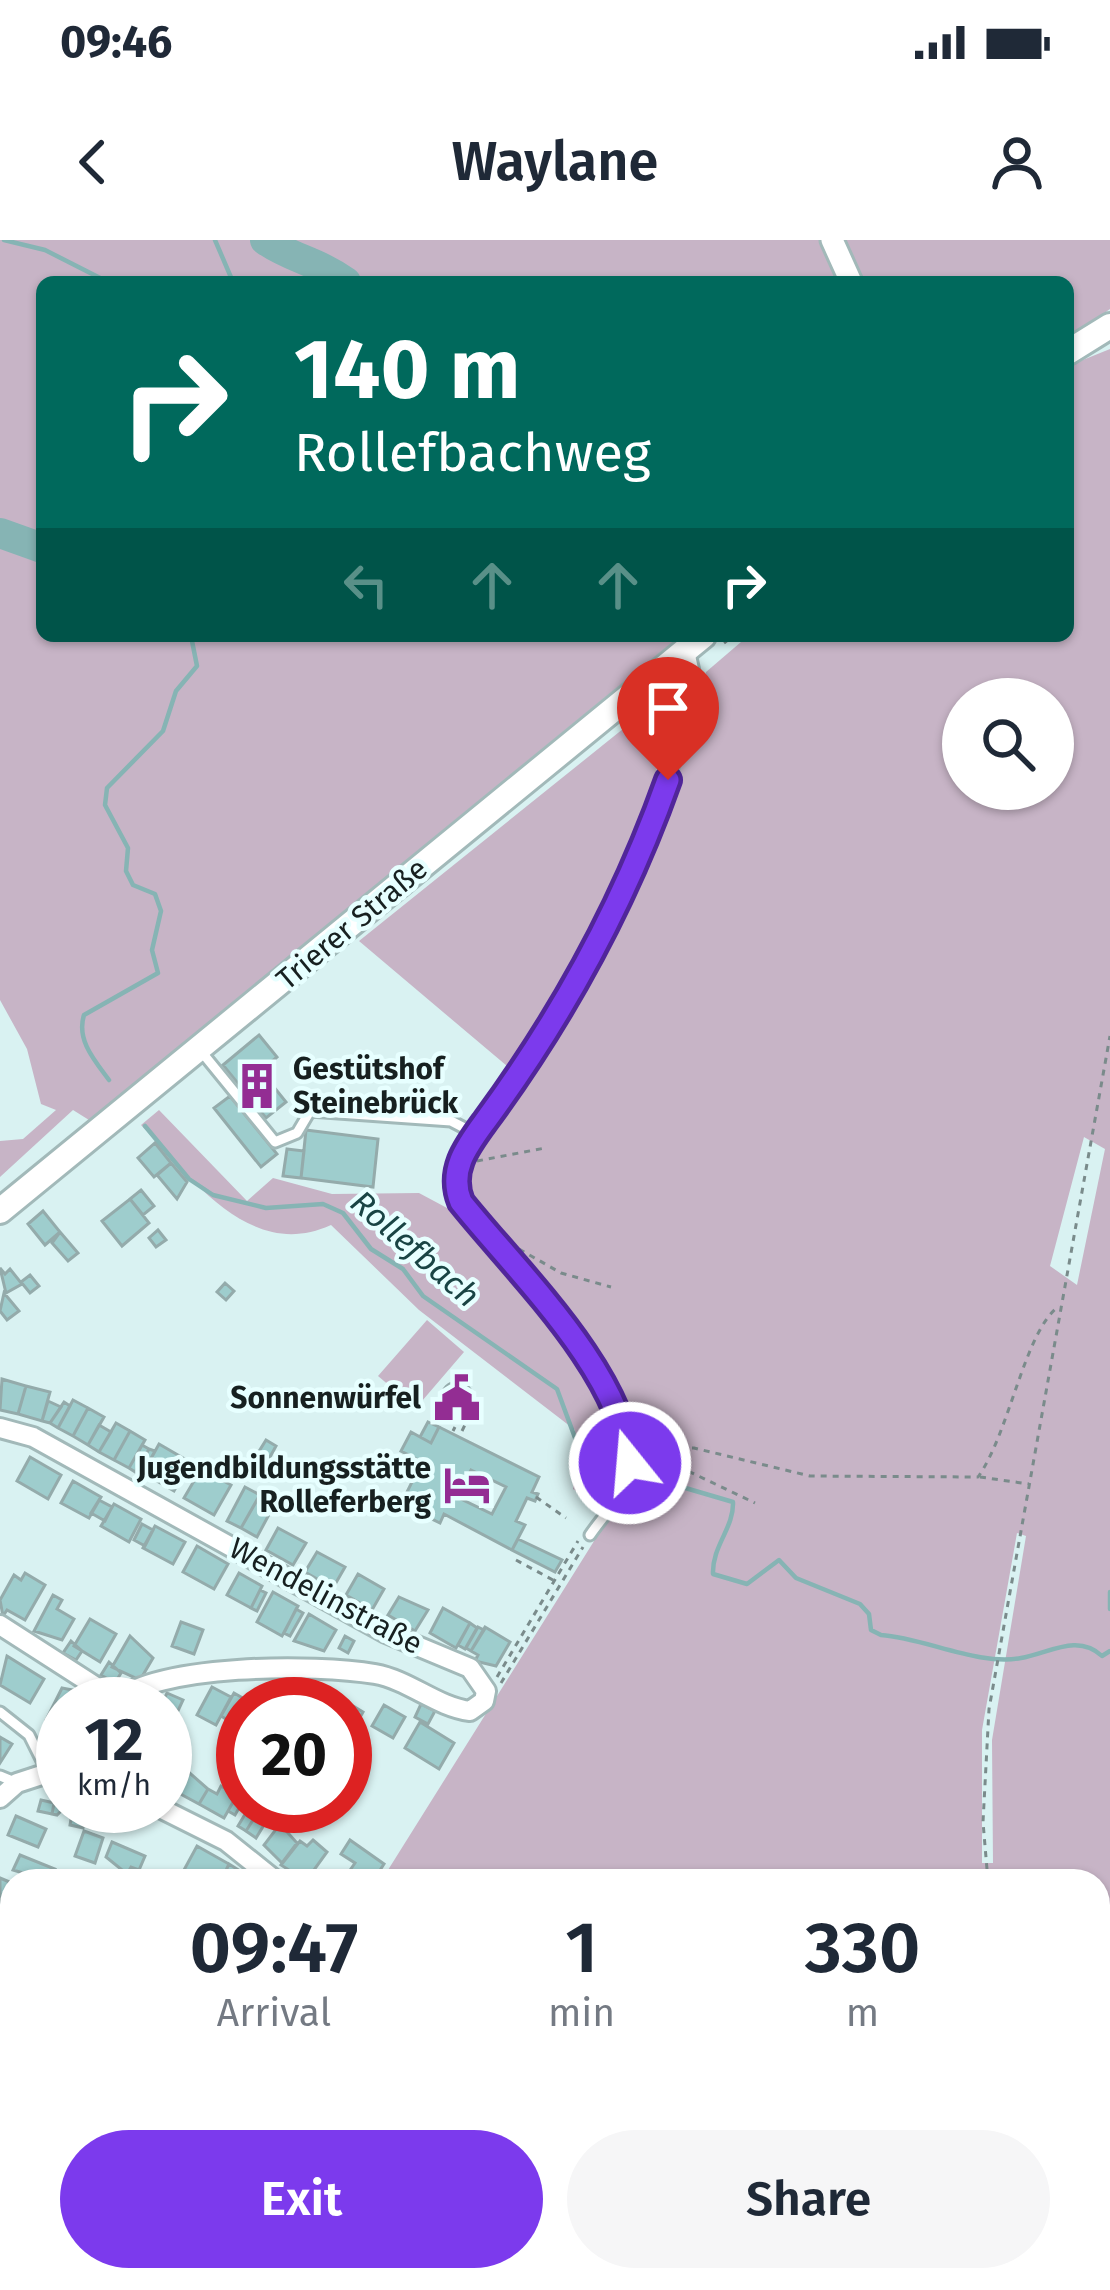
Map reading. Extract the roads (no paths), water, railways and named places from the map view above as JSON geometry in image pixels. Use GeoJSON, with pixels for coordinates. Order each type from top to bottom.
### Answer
{"type":"FeatureCollection","features":[{"type":"Feature","properties":{"kind":"main road"},"geometry":{"type":"LineString","coordinates":[[1074,348],[1110,326]]}},
{"type":"Feature","properties":{"kind":"main road","name":"Trierer Straße"},"geometry":{"type":"LineString","coordinates":[[0,1211],[696,642]]}},
{"type":"Feature","properties":{"kind":"street"},"geometry":{"type":"LineString","coordinates":[[832,240],[848,276]]}},
{"type":"Feature","properties":{"kind":"street","name":"Wendelinstraße"},"geometry":{"type":"LineString","coordinates":[[0,1428],[33,1437],[386,1634],[470,1668],[485,1686],[484,1701],[470,1711],[376,1674],[284,1669],[192,1679]]}},
{"type":"Feature","properties":{"kind":"street","name":"Wendelinstraße"},"geometry":{"type":"LineString","coordinates":[[0,1625],[77,1677]]}},
{"type":"Feature","properties":{"kind":"street"},"geometry":{"type":"LineString","coordinates":[[0,1798],[9,1779]]}},
{"type":"Feature","properties":{"kind":"street"},"geometry":{"type":"LineString","coordinates":[[192,1823],[226,1840],[261,1869]]}},
{"type":"Feature","properties":{"kind":"lane"},"geometry":{"type":"LineString","coordinates":[[590,1535],[622,1492],[629,1461],[620,1420],[588,1359],[461,1202],[454,1185],[458,1165],[476,1133],[588,966],[636,870],[697,685],[696,642]]}},
{"type":"Feature","properties":{"kind":"lane"},"geometry":{"type":"LineString","coordinates":[[200,1050],[275,1142],[297,1133],[310,1111],[451,1120],[476,1133]]}},
{"type":"Feature","properties":{"kind":"lane"},"geometry":{"type":"LineString","coordinates":[[0,1712],[36,1744]]}},
{"type":"Feature","properties":{"kind":"waterway"},"geometry":{"type":"LineString","coordinates":[[4,240],[45,250],[96,276]]}},
{"type":"Feature","properties":{"kind":"waterway"},"geometry":{"type":"LineString","coordinates":[[215,240],[230,276]]}},
{"type":"Feature","properties":{"kind":"waterway"},"geometry":{"type":"LineString","coordinates":[[265,240],[336,276]]}},
{"type":"Feature","properties":{"kind":"waterway"},"geometry":{"type":"LineString","coordinates":[[0,533],[36,546]]}},
{"type":"Feature","properties":{"kind":"waterway"},"geometry":{"type":"LineString","coordinates":[[109,1080],[85,1042],[84,1015],[158,973],[152,950],[161,911],[155,894],[133,885],[126,871],[128,848],[105,805],[107,788],[163,731],[176,691],[197,666],[192,642]]}},
{"type":"Feature","properties":{"kind":"waterway","name":"Rollefbach"},"geometry":{"type":"LineString","coordinates":[[145,1126],[189,1179],[213,1195],[266,1208],[323,1204],[343,1213],[371,1249],[403,1269],[423,1296],[557,1389],[581,1454],[592,1467],[635,1484],[660,1470],[682,1487],[733,1502],[713,1574],[747,1584],[779,1560],[796,1578],[860,1604],[869,1614],[871,1630],[969,1655],[1021,1658],[1073,1645],[1102,1656],[1110,1651]]}},
{"type":"Feature","properties":{"kind":"waterway","name":"Rollefbach"},"geometry":{"type":"LineString","coordinates":[[1110,1592],[1110,1609]]}},
{"type":"Feature","properties":{"kind":"place","name":"Gestütshof Steinebrück"},"geometry":{"type":"Point","coordinates":[257,1086]}},
{"type":"Feature","properties":{"kind":"place","name":"Sonnenwürfel"},"geometry":{"type":"Point","coordinates":[457,1398]}},
{"type":"Feature","properties":{"kind":"place","name":"Jugendbildungsstätte Rolleferberg"},"geometry":{"type":"Point","coordinates":[467,1485]}}]}
